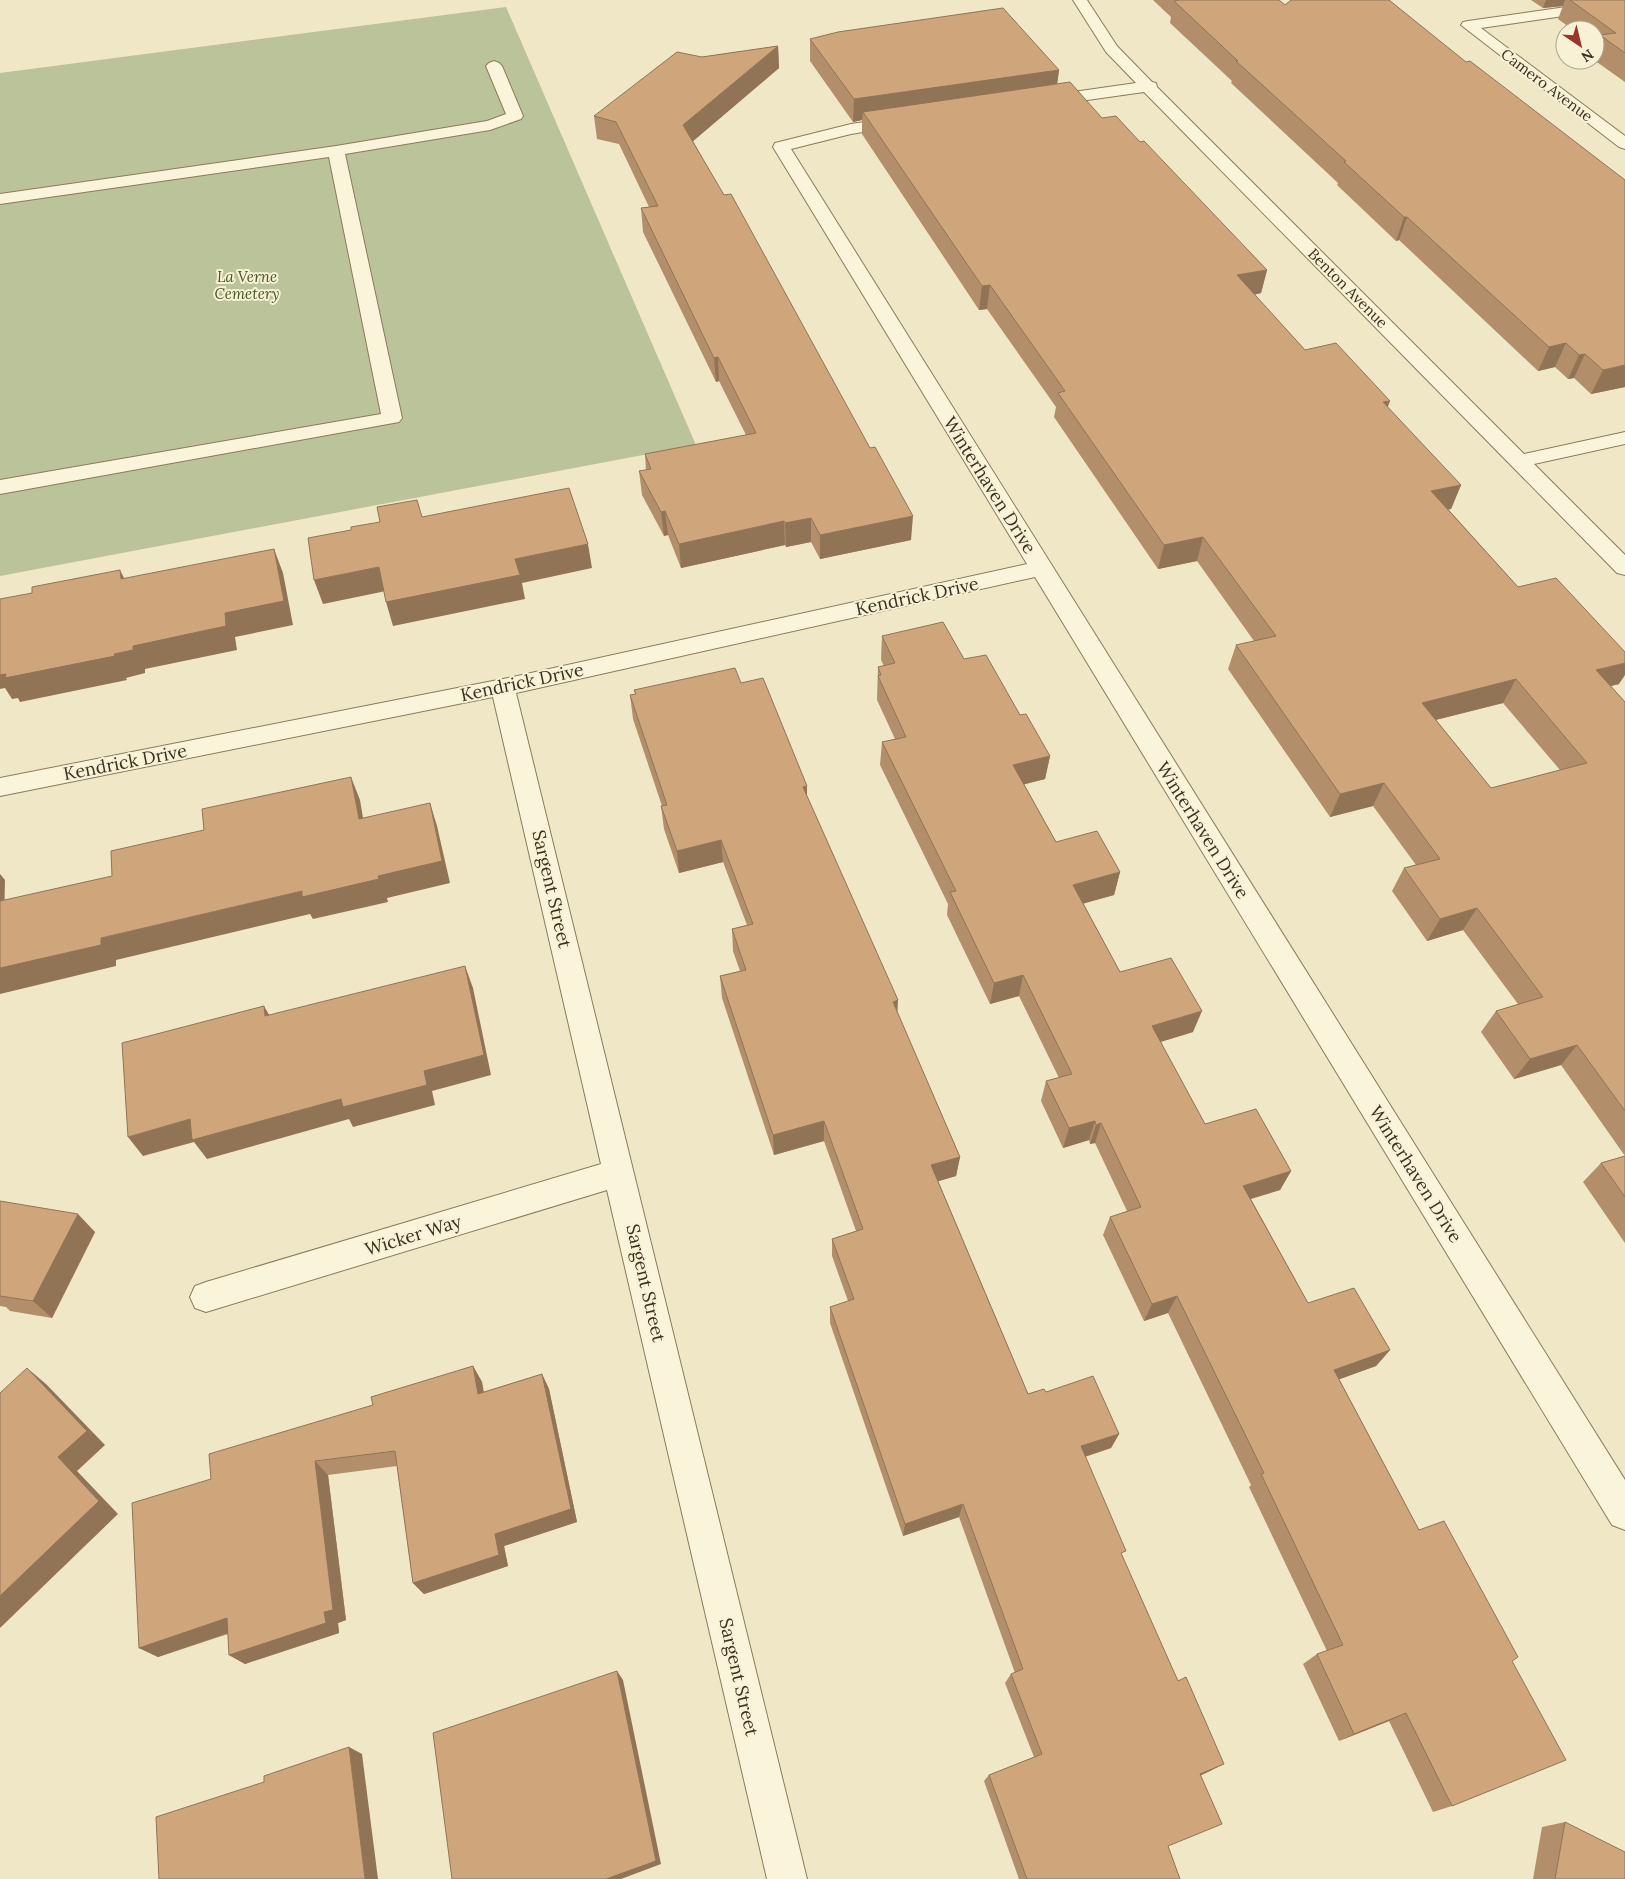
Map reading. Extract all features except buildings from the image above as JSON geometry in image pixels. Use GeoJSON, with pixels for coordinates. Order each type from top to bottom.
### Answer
{"type":"FeatureCollection","features":[{"type":"Feature","properties":{"kind":"street","name":"Benton Avenue"},"geometry":{"type":"LineString","coordinates":[[1080,0],[1111,49],[1150,86],[1625,568]]}},
{"type":"Feature","properties":{"kind":"street","name":"Camero Avenue"},"geometry":{"type":"LineString","coordinates":[[1625,3],[1468,25],[1625,144]]}},
{"type":"Feature","properties":{"kind":"street"},"geometry":{"type":"LineString","coordinates":[[0,198],[336,151],[490,125],[515,116],[494,66]]}},
{"type":"Feature","properties":{"kind":"street"},"geometry":{"type":"LineString","coordinates":[[1034,103],[1150,86]]}},
{"type":"Feature","properties":{"kind":"street","name":"Winterhaven Drive"},"geometry":{"type":"LineString","coordinates":[[918,120],[850,129],[781,147],[1625,1512]]}},
{"type":"Feature","properties":{"kind":"street"},"geometry":{"type":"LineString","coordinates":[[0,487],[392,418],[336,151]]}},
{"type":"Feature","properties":{"kind":"street"},"geometry":{"type":"LineString","coordinates":[[1519,461],[1625,438]]}},
{"type":"Feature","properties":{"kind":"street","name":"Kendrick Drive"},"geometry":{"type":"LineString","coordinates":[[0,787],[503,687],[1042,568]]}},
{"type":"Feature","properties":{"kind":"street","name":"Sargent Street"},"geometry":{"type":"LineString","coordinates":[[503,687],[620,1172],[786,1879]]}},
{"type":"Feature","properties":{"kind":"street","name":"Wicker Way"},"geometry":{"type":"LineString","coordinates":[[206,1297],[620,1172]]}},
{"type":"Feature","properties":{"kind":"green space","name":"La Verne Cemetery"},"geometry":{"type":"Polygon","coordinates":[[[506,7],[696,445],[0,576],[0,73],[506,7]]]}}]}
